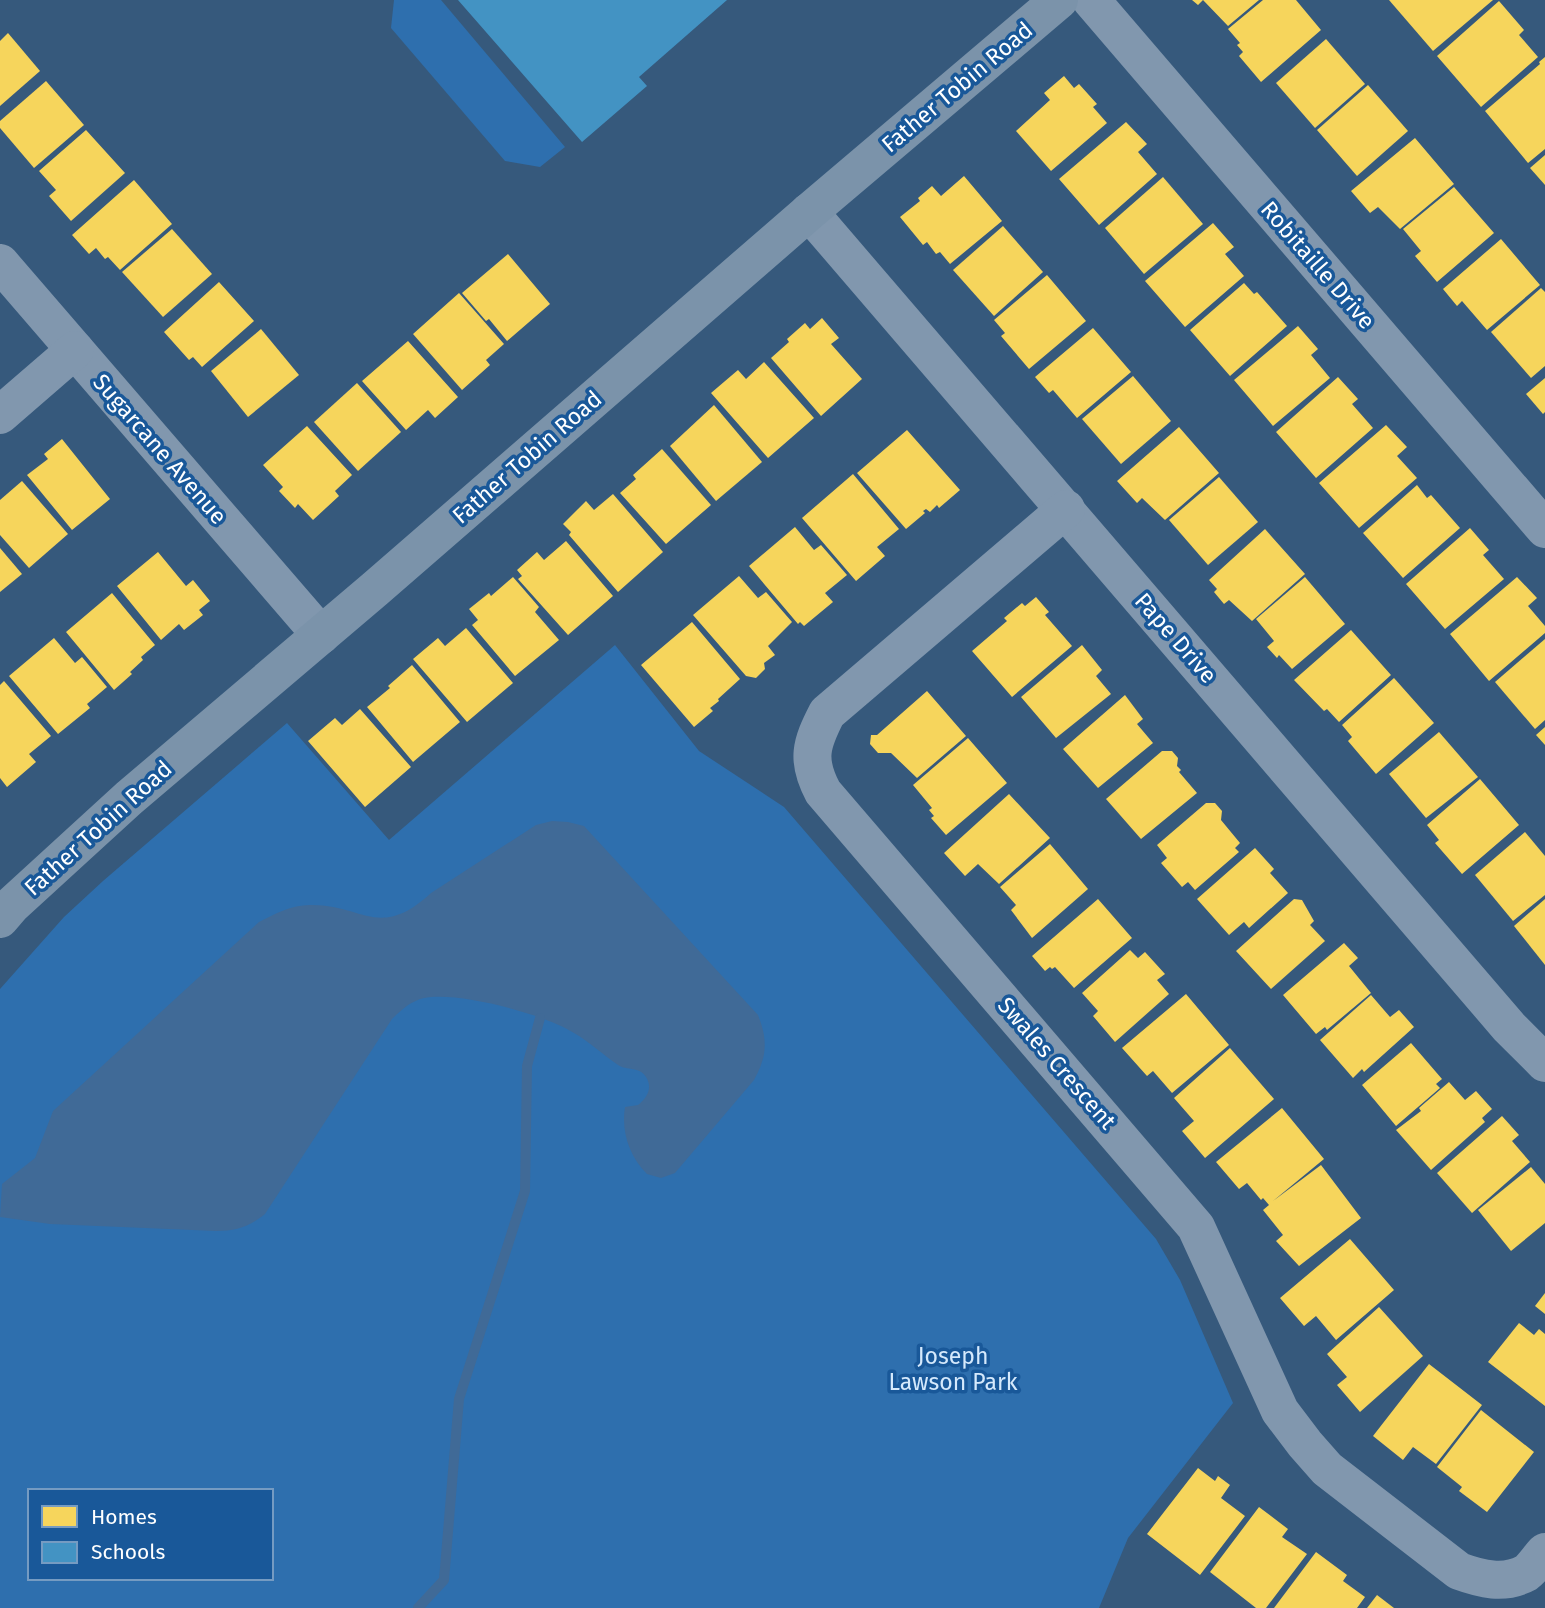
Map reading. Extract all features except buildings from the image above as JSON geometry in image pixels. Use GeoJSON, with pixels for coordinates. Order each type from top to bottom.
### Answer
{"type":"FeatureCollection","features":[{"type":"Feature","properties":{"kind":"street","name":"Father Tobin Road"},"geometry":{"type":"LineString","coordinates":[[0,919],[129,798],[1059,0]]}},
{"type":"Feature","properties":{"kind":"street","name":"Robitaille Drive"},"geometry":{"type":"LineString","coordinates":[[1091,0],[1545,529]]}},
{"type":"Feature","properties":{"kind":"street","name":"Pape Drive"},"geometry":{"type":"LineString","coordinates":[[809,212],[1500,1016],[1545,1063]]}},
{"type":"Feature","properties":{"kind":"street","name":"Sugarcane Avenue"},"geometry":{"type":"LineString","coordinates":[[0,263],[321,635]]}},
{"type":"Feature","properties":{"kind":"street"},"geometry":{"type":"LineString","coordinates":[[0,415],[75,350]]}},
{"type":"Feature","properties":{"kind":"street","name":"Swales Crescent"},"geometry":{"type":"LineString","coordinates":[[1066,509],[827,713],[815,736],[811,758],[814,775],[823,792],[1196,1227],[1280,1410],[1327,1469],[1459,1571],[1482,1579],[1505,1580],[1527,1572],[1545,1552]]}},
{"type":"Feature","properties":{"kind":"green space"},"geometry":{"type":"Polygon","coordinates":[[[394,0],[441,0],[565,147],[540,167],[505,161],[391,28],[394,0]]]}},
{"type":"Feature","properties":{"kind":"green space","name":"Joseph Lawson Park"},"geometry":{"type":"Polygon","coordinates":[[[615,645],[699,751],[784,807],[1156,1239],[1180,1280],[1233,1403],[1128,1538],[1099,1608],[0,1608],[0,989],[64,917],[287,723],[389,840],[615,645]]]}},
{"type":"Feature","properties":{"kind":"shaded area"},"geometry":{"type":"Polygon","coordinates":[[[552,821],[584,826],[758,1015],[765,1048],[762,1064],[754,1080],[675,1173],[661,1178],[647,1174],[635,1159],[625,1134],[625,1107],[638,1105],[649,1089],[643,1074],[618,1065],[580,1037],[543,1019],[478,1001],[439,997],[415,1001],[392,1019],[265,1214],[248,1225],[216,1231],[50,1224],[0,1217],[2,1184],[35,1158],[53,1111],[259,922],[303,905],[328,906],[371,917],[398,915],[536,825],[552,821]]]}},
{"type":"Feature","properties":{"kind":"waterway"},"geometry":{"type":"LineString","coordinates":[[418,1608],[444,1580],[459,1399],[525,1191],[527,1066],[540,1018]]}}]}
